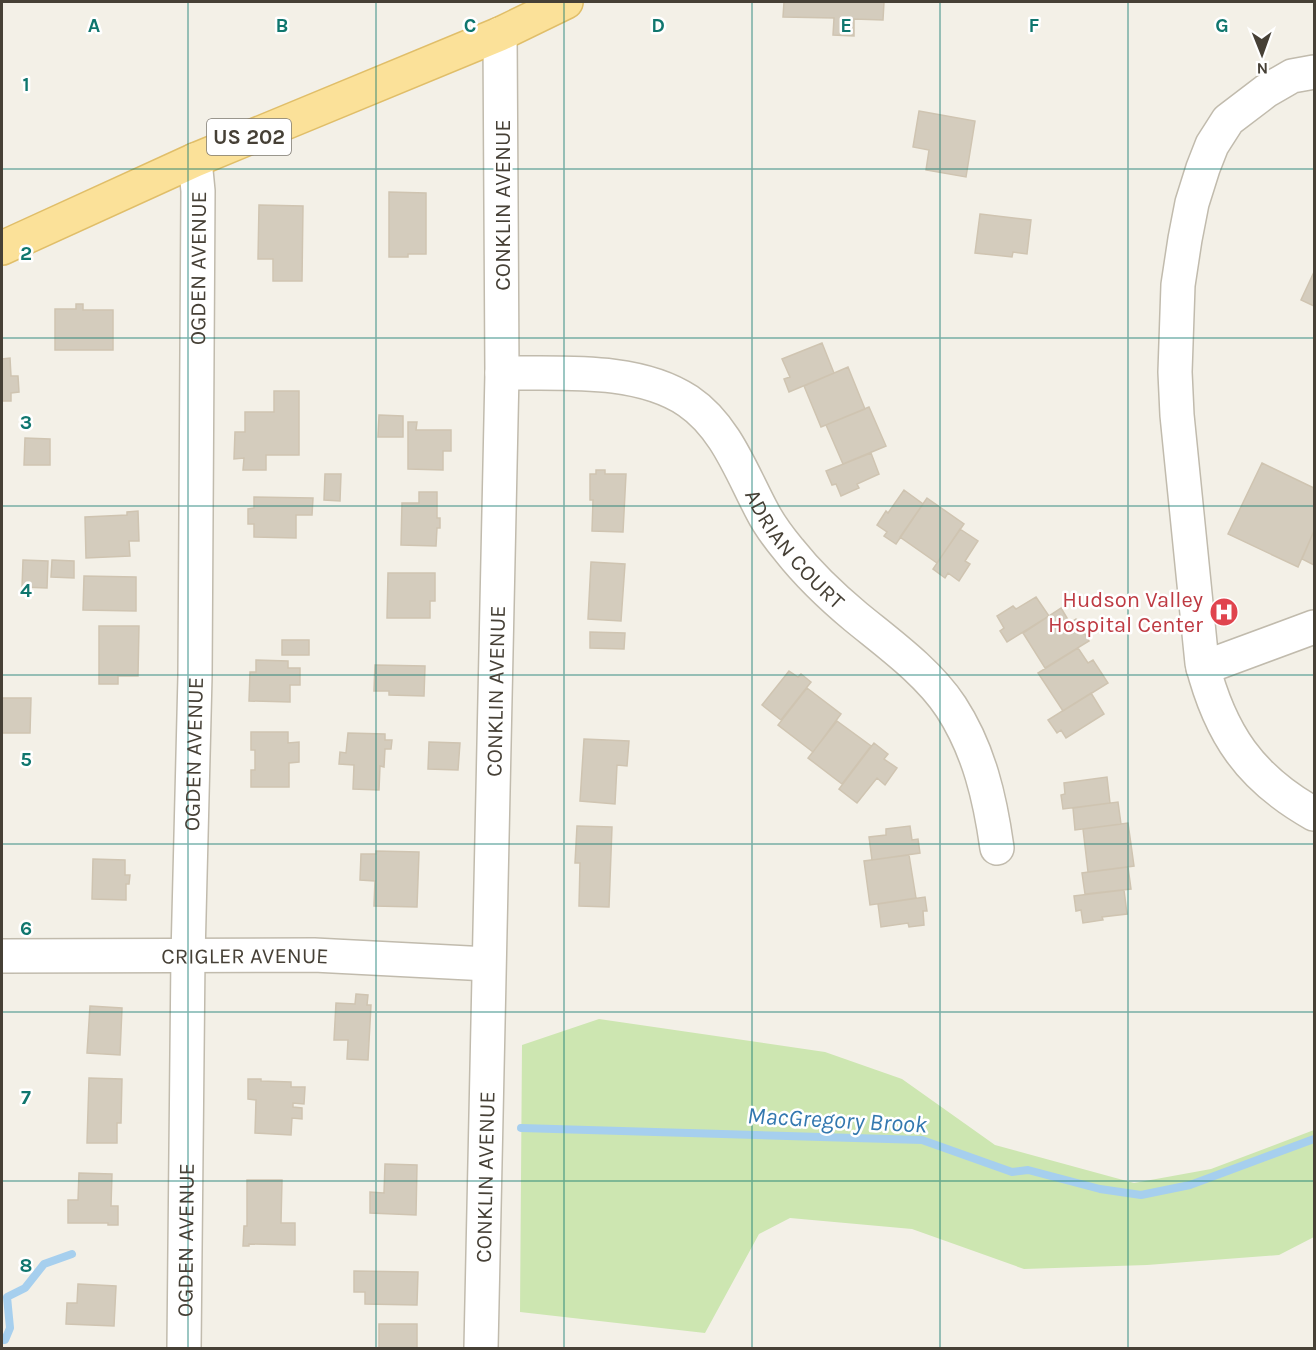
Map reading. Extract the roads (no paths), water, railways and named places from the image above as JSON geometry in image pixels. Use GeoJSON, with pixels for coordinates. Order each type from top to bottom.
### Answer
{"type":"FeatureCollection","features":[{"type":"Feature","properties":{"kind":"main road","name":"US 202"},"geometry":{"type":"LineString","coordinates":[[2,248],[195,160],[500,34],[566,2]]}},
{"type":"Feature","properties":{"kind":"street","name":"CONKLIN AVENUE"},"geometry":{"type":"LineString","coordinates":[[481,1348],[502,373],[500,34]]}},
{"type":"Feature","properties":{"kind":"street"},"geometry":{"type":"LineString","coordinates":[[1314,72],[1292,76],[1266,91],[1228,120],[1212,145],[1192,203],[1185,239],[1178,285],[1175,372],[1177,415],[1203,668],[1210,694],[1241,753],[1262,777],[1282,794],[1314,814]]}},
{"type":"Feature","properties":{"kind":"street","name":"OGDEN AVENUE"},"geometry":{"type":"LineString","coordinates":[[184,1348],[188,956],[195,664],[198,191],[195,160]]}},
{"type":"Feature","properties":{"kind":"street","name":"ADRIAN COURT"},"geometry":{"type":"LineString","coordinates":[[502,373],[626,377],[660,387],[688,401],[711,422],[730,447],[762,512],[788,549],[846,609],[924,675],[950,706],[970,741],[983,775],[992,812],[997,848]]}},
{"type":"Feature","properties":{"kind":"street"},"geometry":{"type":"LineString","coordinates":[[1203,668],[1314,627]]}},
{"type":"Feature","properties":{"kind":"street","name":"CRIGLER AVENUE"},"geometry":{"type":"LineString","coordinates":[[2,956],[314,955],[488,964]]}},
{"type":"Feature","properties":{"kind":"waterway","name":"MacGregory Brook"},"geometry":{"type":"LineString","coordinates":[[521,1128],[922,1140],[1012,1172],[1028,1170],[1100,1189],[1141,1195],[1190,1185],[1314,1139]]}},
{"type":"Feature","properties":{"kind":"waterway","name":"MacGregory Brook"},"geometry":{"type":"LineString","coordinates":[[2,1340],[5,1340],[10,1328],[7,1297],[25,1288],[44,1264],[72,1254]]}},
{"type":"Feature","properties":{"kind":"place","name":"Hudson Valley Hospital Center"},"geometry":{"type":"Point","coordinates":[1224,612]}}]}
